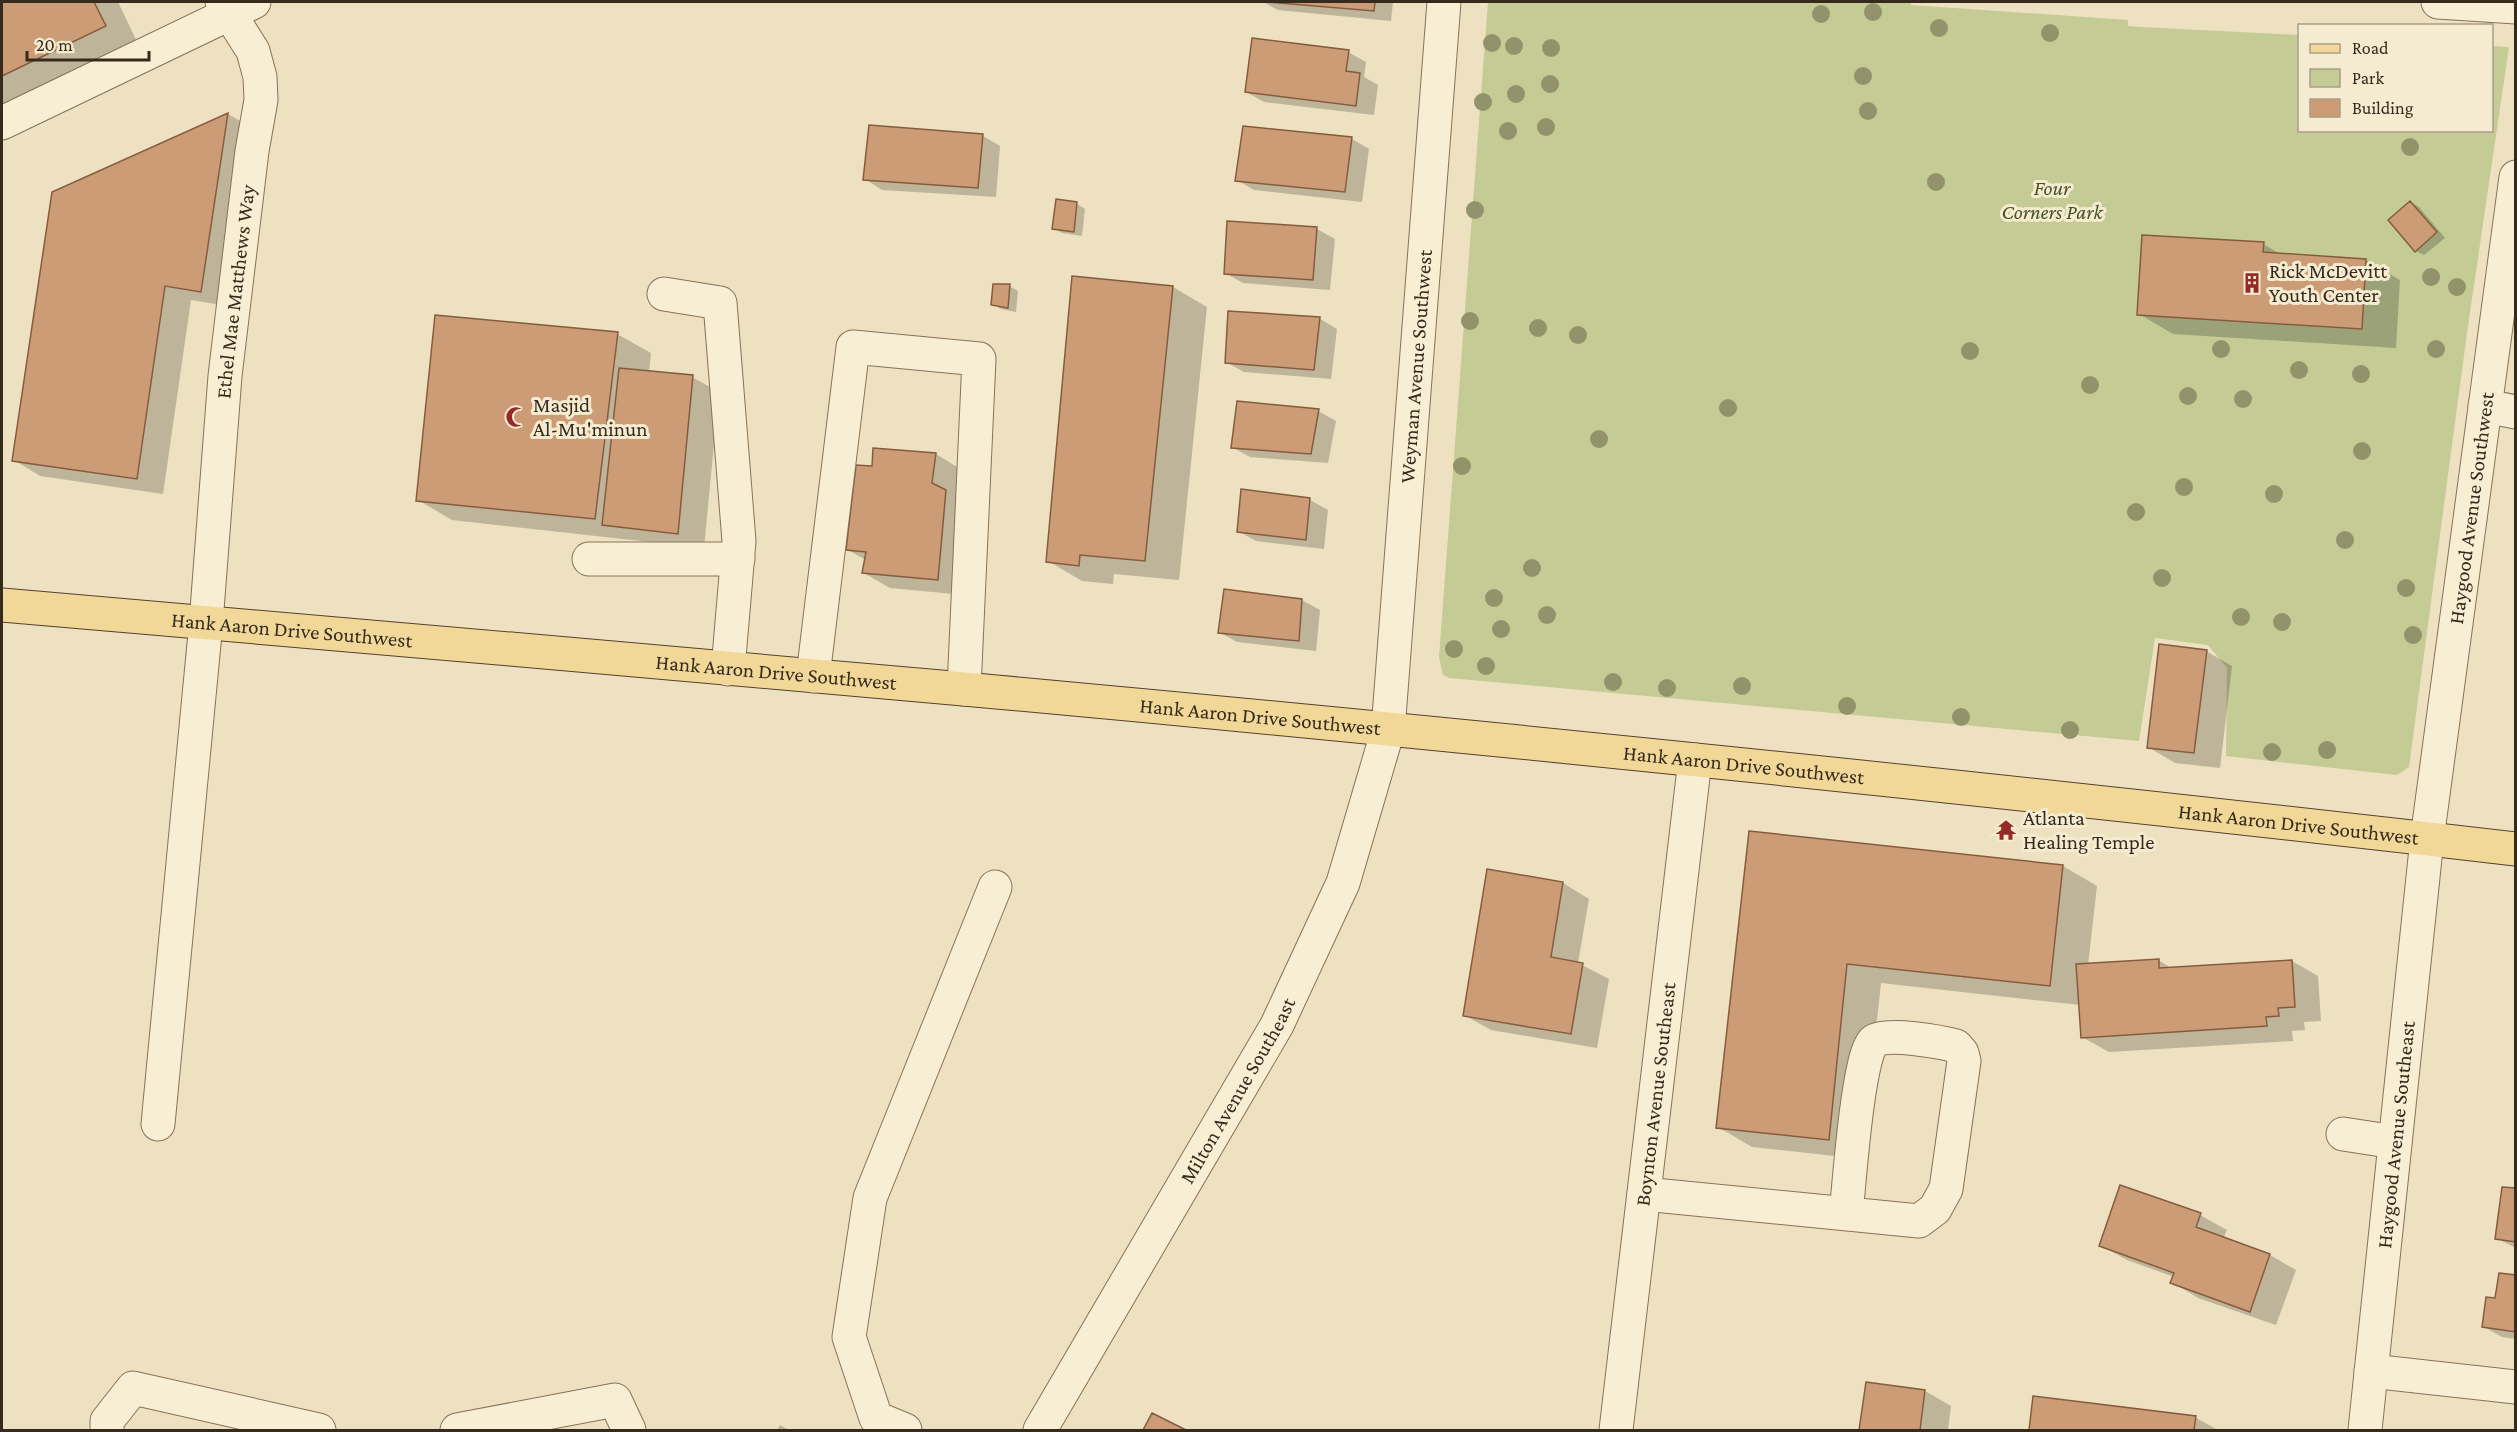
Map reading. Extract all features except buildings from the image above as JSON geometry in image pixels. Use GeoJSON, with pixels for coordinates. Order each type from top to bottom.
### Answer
{"type":"FeatureCollection","features":[{"type":"Feature","properties":{"kind":"main road","name":"Hank Aaron Drive Southwest"},"geometry":{"type":"LineString","coordinates":[[2,605],[964,689],[1388,730],[1695,760],[2516,849]]}},
{"type":"Feature","properties":{"kind":"street","name":"Weyman Avenue Southwest"},"geometry":{"type":"LineString","coordinates":[[1388,730],[1444,2]]}},
{"type":"Feature","properties":{"kind":"street"},"geometry":{"type":"LineString","coordinates":[[2438,2],[2516,7]]}},
{"type":"Feature","properties":{"kind":"street"},"geometry":{"type":"LineString","coordinates":[[2,123],[235,5]]}},
{"type":"Feature","properties":{"kind":"street","name":"Ethel Mae Matthews Way"},"geometry":{"type":"LineString","coordinates":[[158,1124],[206,623],[225,376],[252,151],[261,100],[260,77],[253,51],[235,5]]}},
{"type":"Feature","properties":{"kind":"street","name":"Haygood Avenue Southwest"},"geometry":{"type":"LineString","coordinates":[[2427,839],[2500,409],[2516,177]]}},
{"type":"Feature","properties":{"kind":"street"},"geometry":{"type":"LineString","coordinates":[[664,294],[720,303],[739,541],[728,669]]}},
{"type":"Feature","properties":{"kind":"street"},"geometry":{"type":"LineString","coordinates":[[813,676],[853,347],[979,359],[964,689]]}},
{"type":"Feature","properties":{"kind":"street"},"geometry":{"type":"LineString","coordinates":[[589,559],[738,559]]}},
{"type":"Feature","properties":{"kind":"street","name":"Milton Avenue Southeast"},"geometry":{"type":"LineString","coordinates":[[1040,1431],[1277,1025],[1343,884],[1388,730]]}},
{"type":"Feature","properties":{"kind":"street","name":"Boynton Avenue Southeast"},"geometry":{"type":"LineString","coordinates":[[1616,1431],[1695,760]]}},
{"type":"Feature","properties":{"kind":"street","name":"Haygood Avenue Southeast"},"geometry":{"type":"LineString","coordinates":[[2365,1431],[2427,839]]}},
{"type":"Feature","properties":{"kind":"street"},"geometry":{"type":"LineString","coordinates":[[906,1431],[876,1418],[849,1336],[870,1198],[995,887]]}},
{"type":"Feature","properties":{"kind":"street"},"geometry":{"type":"LineString","coordinates":[[1644,1194],[1846,1214],[1919,1221],[1935,1209],[1946,1189],[1964,1061],[1962,1053],[1956,1046],[1891,1037],[1874,1041],[1868,1049],[1862,1072],[1846,1214]]}},
{"type":"Feature","properties":{"kind":"street"},"geometry":{"type":"LineString","coordinates":[[2343,1134],[2395,1142]]}},
{"type":"Feature","properties":{"kind":"street"},"geometry":{"type":"LineString","coordinates":[[2371,1371],[2516,1387]]}},
{"type":"Feature","properties":{"kind":"street"},"geometry":{"type":"LineString","coordinates":[[107,1431],[107,1422],[133,1388],[319,1431]]}},
{"type":"Feature","properties":{"kind":"street"},"geometry":{"type":"LineString","coordinates":[[457,1431],[615,1400],[629,1431]]}},
{"type":"Feature","properties":{"kind":"green space","name":"Four Corners Park"},"geometry":{"type":"Polygon","coordinates":[[[1488,2],[1911,2],[1911,5],[2128,20],[2128,26],[2298,35],[2298,132],[2493,132],[2493,46],[2509,47],[2467,333],[2409,767],[2397,775],[2226,756],[2227,668],[2208,645],[2155,638],[2139,741],[1449,678],[1443,675],[1439,657],[1488,2]]]}},
{"type":"Feature","properties":{"kind":"place","name":"Rick McDevitt Youth Center"},"geometry":{"type":"Point","coordinates":[2252,283]}},
{"type":"Feature","properties":{"kind":"place","name":"Masjid Al-Mu'minun"},"geometry":{"type":"Point","coordinates":[516,417]}},
{"type":"Feature","properties":{"kind":"place","name":"Atlanta Healing Temple"},"geometry":{"type":"Point","coordinates":[2006,830]}}]}
